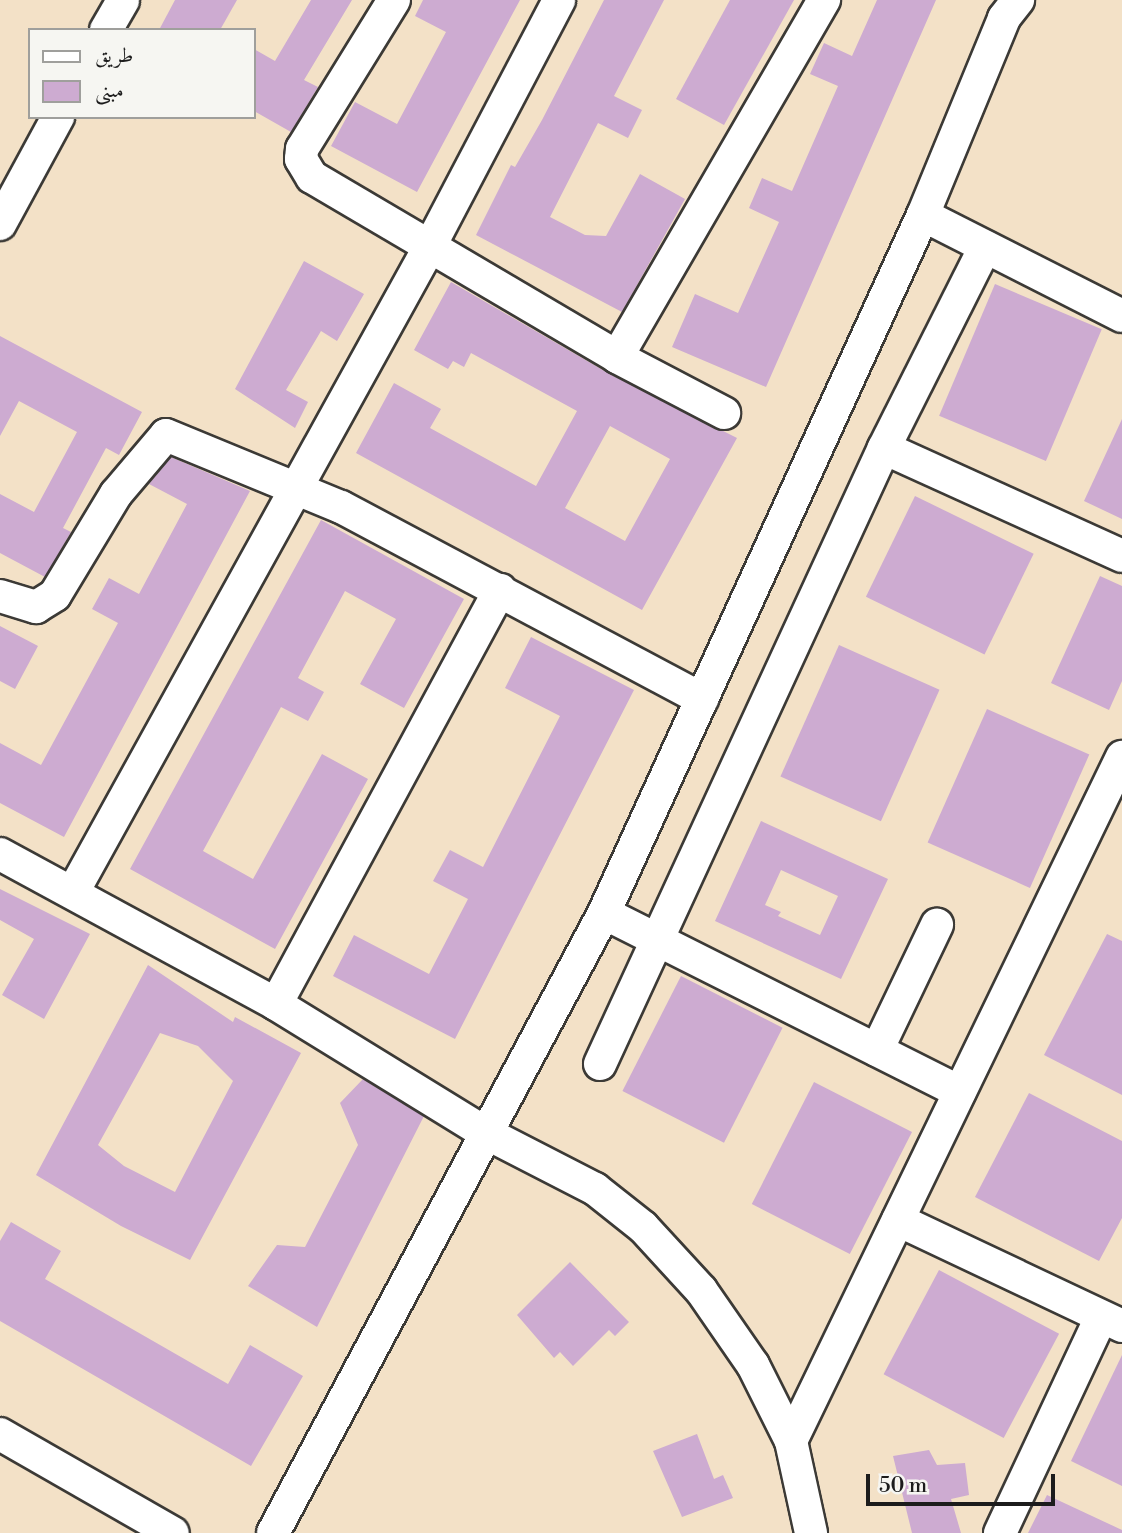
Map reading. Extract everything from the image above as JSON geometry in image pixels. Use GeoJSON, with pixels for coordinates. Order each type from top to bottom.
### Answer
{"type":"FeatureCollection","features":[{"type":"Feature","properties":{"kind":"street"},"geometry":{"type":"LineString","coordinates":[[107,28],[123,0]]}},
{"type":"Feature","properties":{"kind":"street"},"geometry":{"type":"LineString","coordinates":[[394,0],[302,149],[301,159],[320,184],[617,357],[724,413]]}},
{"type":"Feature","properties":{"kind":"street"},"geometry":{"type":"LineString","coordinates":[[73,892],[429,248],[559,0]]}},
{"type":"Feature","properties":{"kind":"street"},"geometry":{"type":"LineString","coordinates":[[617,357],[824,0]]}},
{"type":"Feature","properties":{"kind":"street"},"geometry":{"type":"LineString","coordinates":[[273,1533],[604,913],[923,215],[1007,6]]}},
{"type":"Feature","properties":{"kind":"street"},"geometry":{"type":"LineString","coordinates":[[0,224],[57,119]]}},
{"type":"Feature","properties":{"kind":"street"},"geometry":{"type":"LineString","coordinates":[[923,215],[1122,316]]}},
{"type":"Feature","properties":{"kind":"street"},"geometry":{"type":"LineString","coordinates":[[600,1064],[884,448],[985,247]]}},
{"type":"Feature","properties":{"kind":"street"},"geometry":{"type":"LineString","coordinates":[[0,596],[36,607],[55,595],[116,494],[166,435],[341,507],[702,699]]}},
{"type":"Feature","properties":{"kind":"street"},"geometry":{"type":"LineString","coordinates":[[884,448],[1122,556]]}},
{"type":"Feature","properties":{"kind":"street"},"geometry":{"type":"LineString","coordinates":[[276,1004],[500,590]]}},
{"type":"Feature","properties":{"kind":"street"},"geometry":{"type":"LineString","coordinates":[[791,1440],[1122,757]]}},
{"type":"Feature","properties":{"kind":"street"},"geometry":{"type":"LineString","coordinates":[[0,854],[276,1004],[486,1133],[595,1189],[643,1227],[701,1290],[753,1365],[791,1440],[811,1533]]}},
{"type":"Feature","properties":{"kind":"street"},"geometry":{"type":"LineString","coordinates":[[604,913],[960,1092]]}},
{"type":"Feature","properties":{"kind":"street"},"geometry":{"type":"LineString","coordinates":[[877,1050],[937,925]]}},
{"type":"Feature","properties":{"kind":"street"},"geometry":{"type":"LineString","coordinates":[[898,1220],[1112,1321],[1000,1533]]}},
{"type":"Feature","properties":{"kind":"street"},"geometry":{"type":"LineString","coordinates":[[0,1434],[173,1533]]}},
{"type":"Feature","properties":{"kind":"building"},"geometry":{"type":"Polygon","coordinates":[[[175,0],[237,0],[221,28],[160,28],[175,0]]]}},
{"type":"Feature","properties":{"kind":"building"},"geometry":{"type":"Polygon","coordinates":[[[311,0],[352,0],[304,80],[318,87],[291,132],[256,112],[256,50],[275,61],[311,0]]]}},
{"type":"Feature","properties":{"kind":"building"},"geometry":{"type":"Polygon","coordinates":[[[423,0],[520,0],[417,192],[331,146],[355,102],[397,124],[446,32],[415,16],[423,0]]]}},
{"type":"Feature","properties":{"kind":"building"},"geometry":{"type":"Polygon","coordinates":[[[604,0],[664,0],[614,96],[642,110],[628,138],[598,123],[550,217],[585,235],[606,236],[640,174],[685,199],[622,312],[476,235],[511,165],[515,167],[542,120],[604,0]]]}},
{"type":"Feature","properties":{"kind":"building"},"geometry":{"type":"Polygon","coordinates":[[[730,0],[794,0],[724,125],[676,99],[730,0]]]}},
{"type":"Feature","properties":{"kind":"building"},"geometry":{"type":"Polygon","coordinates":[[[877,0],[936,0],[766,387],[672,347],[695,294],[738,313],[779,222],[749,208],[762,178],[792,191],[838,86],[810,74],[824,43],[852,56],[877,0]]]}},
{"type":"Feature","properties":{"kind":"building"},"geometry":{"type":"Polygon","coordinates":[[[304,261],[364,294],[337,341],[321,331],[286,390],[308,402],[295,428],[235,389],[304,261]]]}},
{"type":"Feature","properties":{"kind":"building"},"geometry":{"type":"Polygon","coordinates":[[[451,282],[608,373],[737,438],[642,610],[356,453],[394,383],[441,409],[430,428],[536,486],[577,411],[471,353],[464,367],[453,361],[448,369],[414,350],[451,282]],[[610,426],[565,508],[625,541],[670,459],[610,426]]]}},
{"type":"Feature","properties":{"kind":"building"},"geometry":{"type":"Polygon","coordinates":[[[995,284],[1102,329],[1046,461],[939,416],[995,284]]]}},
{"type":"Feature","properties":{"kind":"building"},"geometry":{"type":"Polygon","coordinates":[[[0,336],[142,412],[119,455],[106,448],[63,528],[71,532],[45,577],[0,553],[0,494],[34,512],[77,432],[19,401],[0,436],[0,336]]]}},
{"type":"Feature","properties":{"kind":"building"},"geometry":{"type":"Polygon","coordinates":[[[1122,419],[1122,519],[1084,501],[1122,419]]]}},
{"type":"Feature","properties":{"kind":"building"},"geometry":{"type":"Polygon","coordinates":[[[171,457],[250,491],[64,837],[0,803],[0,743],[41,765],[118,623],[92,609],[109,578],[139,594],[187,504],[149,484],[171,457]]]}},
{"type":"Feature","properties":{"kind":"building"},"geometry":{"type":"Polygon","coordinates":[[[915,496],[1034,554],[985,655],[866,597],[915,496]]]}},
{"type":"Feature","properties":{"kind":"building"},"geometry":{"type":"Polygon","coordinates":[[[321,520],[464,599],[404,708],[360,684],[396,619],[345,591],[298,678],[324,692],[308,721],[281,707],[203,851],[253,879],[322,754],[368,779],[275,949],[130,869],[321,520]]]}},
{"type":"Feature","properties":{"kind":"building"},"geometry":{"type":"Polygon","coordinates":[[[1100,576],[1122,586],[1122,681],[1109,710],[1051,683],[1100,576]]]}},
{"type":"Feature","properties":{"kind":"building"},"geometry":{"type":"Polygon","coordinates":[[[0,626],[38,646],[15,689],[0,681],[0,626]]]}},
{"type":"Feature","properties":{"kind":"building"},"geometry":{"type":"Polygon","coordinates":[[[531,637],[634,690],[455,1039],[333,976],[354,935],[429,974],[468,899],[433,881],[450,850],[483,867],[560,716],[505,688],[531,637]]]}},
{"type":"Feature","properties":{"kind":"building"},"geometry":{"type":"Polygon","coordinates":[[[839,645],[939,690],[881,821],[780,777],[839,645]]]}},
{"type":"Feature","properties":{"kind":"building"},"geometry":{"type":"Polygon","coordinates":[[[987,709],[1089,755],[1030,888],[928,842],[987,709]]]}},
{"type":"Feature","properties":{"kind":"building"},"geometry":{"type":"Polygon","coordinates":[[[761,821],[888,879],[841,979],[715,921],[761,821]],[[781,870],[765,905],[781,912],[778,916],[820,935],[838,896],[781,870]]]}},
{"type":"Feature","properties":{"kind":"building"},"geometry":{"type":"Polygon","coordinates":[[[0,889],[90,934],[44,1019],[2,995],[34,939],[0,920],[0,889]]]}},
{"type":"Feature","properties":{"kind":"building"},"geometry":{"type":"Polygon","coordinates":[[[1107,934],[1122,941],[1122,1095],[1044,1055],[1107,934]]]}},
{"type":"Feature","properties":{"kind":"building"},"geometry":{"type":"Polygon","coordinates":[[[148,965],[233,1022],[235,1017],[301,1053],[190,1260],[121,1226],[36,1175],[148,965]],[[160,1033],[98,1145],[124,1166],[175,1192],[233,1081],[198,1046],[160,1033]]]}},
{"type":"Feature","properties":{"kind":"building"},"geometry":{"type":"Polygon","coordinates":[[[681,976],[783,1028],[724,1143],[622,1091],[681,976]]]}},
{"type":"Feature","properties":{"kind":"building"},"geometry":{"type":"Polygon","coordinates":[[[363,1079],[424,1116],[317,1327],[248,1286],[277,1245],[305,1247],[358,1145],[340,1103],[363,1079]]]}},
{"type":"Feature","properties":{"kind":"building"},"geometry":{"type":"Polygon","coordinates":[[[814,1082],[912,1132],[850,1254],[752,1204],[814,1082]]]}},
{"type":"Feature","properties":{"kind":"building"},"geometry":{"type":"Polygon","coordinates":[[[1029,1093],[1122,1141],[1122,1218],[1099,1261],[975,1197],[1029,1093]]]}},
{"type":"Feature","properties":{"kind":"building"},"geometry":{"type":"Polygon","coordinates":[[[11,1222],[61,1251],[45,1279],[228,1384],[250,1345],[303,1376],[251,1466],[0,1321],[0,1241],[11,1222]]]}},
{"type":"Feature","properties":{"kind":"building"},"geometry":{"type":"Polygon","coordinates":[[[570,1262],[629,1322],[615,1336],[609,1330],[573,1366],[560,1352],[554,1358],[517,1315],[570,1262]]]}},
{"type":"Feature","properties":{"kind":"building"},"geometry":{"type":"Polygon","coordinates":[[[939,1270],[1059,1334],[1004,1438],[884,1374],[939,1270]]]}},
{"type":"Feature","properties":{"kind":"building"},"geometry":{"type":"Polygon","coordinates":[[[1122,1355],[1122,1486],[1071,1461],[1122,1355]]]}},
{"type":"Feature","properties":{"kind":"building"},"geometry":{"type":"Polygon","coordinates":[[[697,1434],[714,1479],[723,1475],[733,1498],[682,1517],[653,1451],[697,1434]]]}},
{"type":"Feature","properties":{"kind":"building"},"geometry":{"type":"Polygon","coordinates":[[[929,1450],[937,1465],[965,1463],[969,1495],[951,1499],[961,1533],[912,1533],[893,1456],[929,1450]]]}},
{"type":"Feature","properties":{"kind":"building"},"geometry":{"type":"Polygon","coordinates":[[[1047,1495],[1122,1530],[1122,1533],[1028,1533],[1047,1495]]]}}]}
